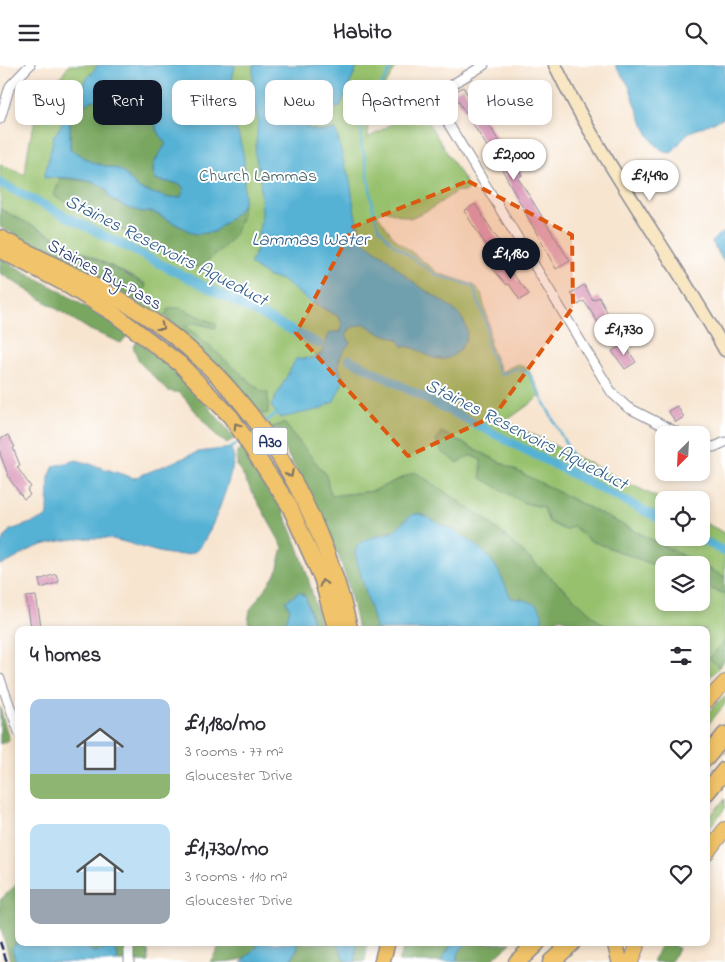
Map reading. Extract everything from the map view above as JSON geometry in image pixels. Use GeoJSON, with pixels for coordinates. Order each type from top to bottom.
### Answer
{"type":"FeatureCollection","features":[{"type":"Feature","properties":{"kind":"highway","name":"Staines By-Pass"},"geometry":{"type":"LineString","coordinates":[[0,238],[120,300],[157,324],[212,372],[248,412],[280,456],[313,516],[342,592],[349,626]]}},
{"type":"Feature","properties":{"kind":"highway","name":"Staines By-Pass"},"geometry":{"type":"LineString","coordinates":[[0,250],[62,281],[113,313],[180,364],[231,417],[289,505],[322,579],[335,626]]}},
{"type":"Feature","properties":{"kind":"highway"},"geometry":{"type":"LineString","coordinates":[[710,753],[725,735]]}},
{"type":"Feature","properties":{"kind":"highway"},"geometry":{"type":"LineString","coordinates":[[710,788],[725,770]]}},
{"type":"Feature","properties":{"kind":"highway"},"geometry":{"type":"LineString","coordinates":[[517,962],[534,946]]}},
{"type":"Feature","properties":{"kind":"highway"},"geometry":{"type":"LineString","coordinates":[[551,962],[569,946]]}},
{"type":"Feature","properties":{"kind":"highway"},"geometry":{"type":"LineString","coordinates":[[616,946],[620,962]]}},
{"type":"Feature","properties":{"kind":"main road"},"geometry":{"type":"LineString","coordinates":[[555,65],[577,111],[610,166],[700,305],[725,350]]}},
{"type":"Feature","properties":{"kind":"main road"},"geometry":{"type":"LineString","coordinates":[[710,698],[725,682]]}},
{"type":"Feature","properties":{"kind":"main road"},"geometry":{"type":"LineString","coordinates":[[710,849],[725,829]]}},
{"type":"Feature","properties":{"kind":"main road"},"geometry":{"type":"LineString","coordinates":[[631,962],[637,946]]}},
{"type":"Feature","properties":{"kind":"street"},"geometry":{"type":"LineString","coordinates":[[0,115],[10,86],[30,65]]}},
{"type":"Feature","properties":{"kind":"street"},"geometry":{"type":"LineString","coordinates":[[484,65],[440,92],[438,99],[440,110],[612,393],[627,407],[664,426]]}},
{"type":"Feature","properties":{"kind":"street"},"geometry":{"type":"LineString","coordinates":[[710,446],[714,447],[725,442]]}},
{"type":"Feature","properties":{"kind":"street"},"geometry":{"type":"LineString","coordinates":[[0,679],[15,721]]}},
{"type":"Feature","properties":{"kind":"street"},"geometry":{"type":"LineString","coordinates":[[129,946],[129,962]]}},
{"type":"Feature","properties":{"kind":"highlighted area"},"geometry":{"type":"Polygon","coordinates":[[[468,181],[572,235],[573,307],[494,416],[408,456],[296,333],[353,227],[468,181]]]}},
{"type":"Feature","properties":{"kind":"green space","name":"Church Lammas"},"geometry":{"type":"Polygon","coordinates":[[[69,65],[396,65],[388,80],[343,80],[343,125],[369,125],[368,138],[390,125],[430,125],[469,188],[464,192],[457,191],[429,210],[410,218],[384,210],[377,214],[394,238],[438,273],[474,285],[481,293],[489,325],[490,346],[501,372],[517,364],[528,369],[542,395],[506,421],[655,496],[655,541],[441,432],[436,442],[481,460],[524,503],[543,507],[549,522],[565,530],[573,526],[589,540],[655,566],[655,611],[710,611],[710,588],[725,594],[725,640],[710,658],[710,626],[605,626],[488,521],[415,472],[373,491],[331,496],[326,475],[284,423],[271,428],[261,414],[268,413],[261,391],[185,326],[195,323],[215,328],[169,308],[162,320],[138,303],[146,284],[0,209],[0,164],[25,175],[34,125],[83,125],[83,80],[58,80],[69,65]]]}},
{"type":"Feature","properties":{"kind":"green space"},"geometry":{"type":"Polygon","coordinates":[[[92,101],[93,125],[156,125],[166,144],[154,166],[154,175],[156,180],[180,184],[184,189],[182,197],[169,198],[139,189],[121,170],[93,163],[70,149],[70,125],[83,125],[83,107],[92,101]]]}},
{"type":"Feature","properties":{"kind":"green space"},"geometry":{"type":"Polygon","coordinates":[[[60,178],[102,185],[114,202],[143,212],[153,212],[195,234],[214,232],[243,205],[238,226],[229,242],[198,268],[54,196],[60,178]]]}},
{"type":"Feature","properties":{"kind":"green space"},"geometry":{"type":"Polygon","coordinates":[[[0,209],[146,285],[138,303],[98,278],[0,227],[0,209]]]}},
{"type":"Feature","properties":{"kind":"green space"},"geometry":{"type":"Polygon","coordinates":[[[0,258],[60,291],[129,334],[121,343],[90,330],[0,273],[0,258]]]}},
{"type":"Feature","properties":{"kind":"green space"},"geometry":{"type":"Polygon","coordinates":[[[169,308],[181,308],[216,324],[216,328],[195,323],[186,326],[261,391],[268,393],[268,413],[261,414],[231,380],[174,329],[165,315],[169,308]]]}},
{"type":"Feature","properties":{"kind":"green space"},"geometry":{"type":"Polygon","coordinates":[[[138,341],[189,384],[235,438],[227,443],[218,438],[180,393],[168,391],[139,362],[133,346],[138,341]]]}},
{"type":"Feature","properties":{"kind":"green space"},"geometry":{"type":"Polygon","coordinates":[[[284,423],[326,475],[331,496],[373,491],[415,472],[488,521],[605,626],[563,626],[566,620],[559,618],[552,626],[539,626],[522,599],[511,599],[495,566],[461,535],[420,514],[414,514],[396,529],[376,536],[356,553],[375,626],[357,626],[346,578],[332,539],[293,463],[271,428],[284,423]]]}},
{"type":"Feature","properties":{"kind":"green space"},"geometry":{"type":"Polygon","coordinates":[[[441,432],[655,541],[655,546],[664,546],[683,556],[655,556],[655,566],[589,540],[573,526],[565,530],[549,522],[543,507],[524,503],[481,478],[481,460],[471,455],[458,463],[442,452],[436,442],[441,432]]]}},
{"type":"Feature","properties":{"kind":"green space"},"geometry":{"type":"Polygon","coordinates":[[[243,448],[275,496],[283,512],[297,544],[313,595],[320,626],[314,626],[303,593],[287,604],[290,609],[285,624],[287,626],[254,626],[248,623],[250,610],[277,572],[283,547],[237,465],[237,451],[243,448]]]}},
{"type":"Feature","properties":{"kind":"green space"},"geometry":{"type":"Polygon","coordinates":[[[710,526],[725,533],[725,577],[710,569],[710,556],[684,556],[664,546],[710,546],[710,526]]]}},
{"type":"Feature","properties":{"kind":"green space"},"geometry":{"type":"Polygon","coordinates":[[[710,570],[725,577],[725,594],[710,588],[710,570]]]}},
{"type":"Feature","properties":{"kind":"green space"},"geometry":{"type":"Polygon","coordinates":[[[725,640],[725,660],[719,667],[710,658],[725,640]]]}},
{"type":"Feature","properties":{"kind":"green space"},"geometry":{"type":"Polygon","coordinates":[[[710,660],[719,667],[710,677],[710,660]]]}},
{"type":"Feature","properties":{"kind":"green space"},"geometry":{"type":"Polygon","coordinates":[[[725,695],[725,704],[710,722],[710,711],[725,695]]]}},
{"type":"Feature","properties":{"kind":"green space"},"geometry":{"type":"Polygon","coordinates":[[[0,707],[9,740],[0,744],[0,707]]]}},
{"type":"Feature","properties":{"kind":"green space"},"geometry":{"type":"Polygon","coordinates":[[[725,799],[725,808],[710,827],[710,816],[725,799]]]}},
{"type":"Feature","properties":{"kind":"green space"},"geometry":{"type":"Polygon","coordinates":[[[15,886],[15,945],[12,948],[16,962],[11,962],[0,926],[0,900],[15,886]]]}},
{"type":"Feature","properties":{"kind":"green space"},"geometry":{"type":"Polygon","coordinates":[[[85,946],[136,946],[148,950],[149,962],[118,962],[117,952],[112,947],[94,952],[85,946]]]}},
{"type":"Feature","properties":{"kind":"green space"},"geometry":{"type":"Polygon","coordinates":[[[219,946],[258,946],[252,954],[239,960],[210,962],[219,946]]]}},
{"type":"Feature","properties":{"kind":"green space"},"geometry":{"type":"Polygon","coordinates":[[[298,946],[339,946],[346,962],[290,962],[297,951],[298,946]]]}},
{"type":"Feature","properties":{"kind":"green space"},"geometry":{"type":"Polygon","coordinates":[[[357,946],[368,946],[365,962],[355,962],[357,946]]]}},
{"type":"Feature","properties":{"kind":"green space"},"geometry":{"type":"Polygon","coordinates":[[[404,946],[450,946],[441,962],[398,962],[404,946]]]}},
{"type":"Feature","properties":{"kind":"green space"},"geometry":{"type":"Polygon","coordinates":[[[464,946],[508,946],[489,962],[458,962],[457,954],[464,946]]]}},
{"type":"Feature","properties":{"kind":"green space"},"geometry":{"type":"Polygon","coordinates":[[[660,946],[674,946],[678,948],[671,962],[653,962],[660,946]]]}},
{"type":"Feature","properties":{"kind":"water"},"geometry":{"type":"Polygon","coordinates":[[[98,65],[235,65],[232,80],[172,80],[172,125],[233,125],[238,133],[244,157],[244,201],[240,209],[214,232],[195,234],[153,212],[143,212],[125,207],[109,197],[107,190],[93,182],[69,178],[44,178],[54,136],[61,125],[70,125],[70,149],[93,163],[121,170],[139,189],[169,198],[181,197],[184,189],[180,184],[156,180],[153,170],[155,161],[166,144],[156,128],[156,125],[162,125],[162,80],[93,80],[93,101],[83,107],[83,84],[98,65]]]}},
{"type":"Feature","properties":{"kind":"water","name":"Lammas Water"},"geometry":{"type":"Polygon","coordinates":[[[253,65],[358,65],[352,80],[343,80],[343,100],[340,107],[333,108],[333,80],[265,80],[265,125],[306,125],[306,127],[318,131],[336,130],[344,165],[349,177],[360,233],[364,240],[412,281],[454,310],[462,319],[466,328],[466,338],[460,349],[452,356],[446,359],[431,357],[414,348],[403,346],[398,339],[377,332],[365,324],[352,327],[346,334],[350,343],[340,356],[339,370],[344,380],[334,401],[321,409],[280,418],[271,406],[296,359],[313,358],[321,354],[330,332],[340,332],[342,323],[338,316],[310,302],[282,280],[269,277],[250,264],[259,244],[258,236],[262,215],[260,175],[255,155],[258,120],[255,108],[255,80],[253,80],[253,65]]]}},
{"type":"Feature","properties":{"kind":"water"},"geometry":{"type":"Polygon","coordinates":[[[615,65],[725,65],[725,117],[688,133],[671,153],[663,151],[645,128],[630,88],[615,65]]]}},
{"type":"Feature","properties":{"kind":"water"},"geometry":{"type":"Polygon","coordinates":[[[725,232],[725,264],[712,242],[717,236],[725,232]]]}},
{"type":"Feature","properties":{"kind":"water"},"geometry":{"type":"Polygon","coordinates":[[[231,448],[234,459],[229,480],[213,524],[200,547],[194,552],[184,555],[172,554],[112,539],[84,538],[42,545],[0,565],[0,544],[10,530],[43,519],[48,514],[49,477],[54,466],[77,460],[134,478],[198,452],[231,448]]]}},
{"type":"Feature","properties":{"kind":"water"},"geometry":{"type":"Polygon","coordinates":[[[414,514],[420,514],[451,529],[481,549],[496,567],[511,598],[529,601],[537,606],[542,614],[541,626],[375,626],[355,553],[361,543],[391,532],[414,514]]]}},
{"type":"Feature","properties":{"kind":"water"},"geometry":{"type":"Polygon","coordinates":[[[300,592],[306,598],[314,626],[287,626],[285,624],[290,609],[286,601],[300,592]]]}},
{"type":"Feature","properties":{"kind":"water"},"geometry":{"type":"Polygon","coordinates":[[[15,945],[85,946],[94,952],[112,947],[117,952],[118,962],[16,962],[12,948],[15,945]]]}},
{"type":"Feature","properties":{"kind":"water"},"geometry":{"type":"Polygon","coordinates":[[[257,946],[298,946],[290,962],[241,962],[257,946]]]}},
{"type":"Feature","properties":{"kind":"water"},"geometry":{"type":"Polygon","coordinates":[[[339,946],[357,946],[355,962],[346,962],[339,946]]]}},
{"type":"Feature","properties":{"kind":"water"},"geometry":{"type":"Polygon","coordinates":[[[450,946],[464,946],[457,954],[457,962],[441,962],[450,946]]]}},
{"type":"Feature","properties":{"kind":"building"},"geometry":{"type":"Polygon","coordinates":[[[463,87],[468,96],[468,117],[458,101],[458,90],[463,87]]]}},
{"type":"Feature","properties":{"kind":"building"},"geometry":{"type":"Polygon","coordinates":[[[473,125],[489,125],[506,154],[509,152],[522,175],[518,178],[570,261],[556,269],[504,173],[473,125]]]}},
{"type":"Feature","properties":{"kind":"building"},"geometry":{"type":"Polygon","coordinates":[[[475,204],[508,255],[497,262],[464,211],[475,204]]]}},
{"type":"Feature","properties":{"kind":"building"},"geometry":{"type":"Polygon","coordinates":[[[503,262],[529,294],[520,300],[509,284],[507,285],[492,268],[503,262]]]}},
{"type":"Feature","properties":{"kind":"building"},"geometry":{"type":"Polygon","coordinates":[[[584,285],[593,300],[599,297],[615,327],[605,333],[584,301],[578,305],[571,293],[584,285]]]}},
{"type":"Feature","properties":{"kind":"building"},"geometry":{"type":"Polygon","coordinates":[[[624,344],[636,362],[625,369],[612,351],[624,344]]]}},
{"type":"Feature","properties":{"kind":"building"},"geometry":{"type":"Polygon","coordinates":[[[677,406],[684,417],[676,422],[668,411],[677,406]]]}},
{"type":"Feature","properties":{"kind":"building"},"geometry":{"type":"Polygon","coordinates":[[[8,435],[15,447],[13,448],[20,465],[17,467],[31,487],[27,490],[30,495],[24,499],[10,480],[0,454],[0,439],[8,435]]]}},
{"type":"Feature","properties":{"kind":"building"},"geometry":{"type":"Polygon","coordinates":[[[56,574],[59,582],[41,588],[39,580],[56,574]]]}},
{"type":"Feature","properties":{"kind":"building"},"geometry":{"type":"Polygon","coordinates":[[[36,596],[41,626],[31,626],[26,597],[36,596]]]}},
{"type":"Feature","properties":{"kind":"waterway"},"geometry":{"type":"LineString","coordinates":[[393,65],[362,119],[361,146],[365,157],[374,214],[379,228],[392,243],[436,275],[473,286],[487,326],[487,346],[500,375],[517,368],[529,374],[577,465],[576,468]]}},
{"type":"Feature","properties":{"kind":"waterway","name":"Staines Reservoirs Aqueduct"},"geometry":{"type":"LineString","coordinates":[[0,183],[319,344]]}},
{"type":"Feature","properties":{"kind":"waterway","name":"Staines Reservoirs Aqueduct"},"geometry":{"type":"LineString","coordinates":[[349,359],[655,516]]}},
{"type":"Feature","properties":{"kind":"waterway"},"geometry":{"type":"LineString","coordinates":[[266,421],[276,414]]}},
{"type":"Feature","properties":{"kind":"waterway"},"geometry":{"type":"LineString","coordinates":[[231,448],[239,442]]}},
{"type":"Feature","properties":{"kind":"waterway"},"geometry":{"type":"LineString","coordinates":[[569,473],[573,465],[576,466]]}},
{"type":"Feature","properties":{"kind":"waterway","name":"Staines Reservoirs Aqueduct"},"geometry":{"type":"LineString","coordinates":[[710,544],[725,552]]}},
{"type":"Feature","properties":{"kind":"railway"},"geometry":{"type":"LineString","coordinates":[[0,942],[7,962]]}}]}
